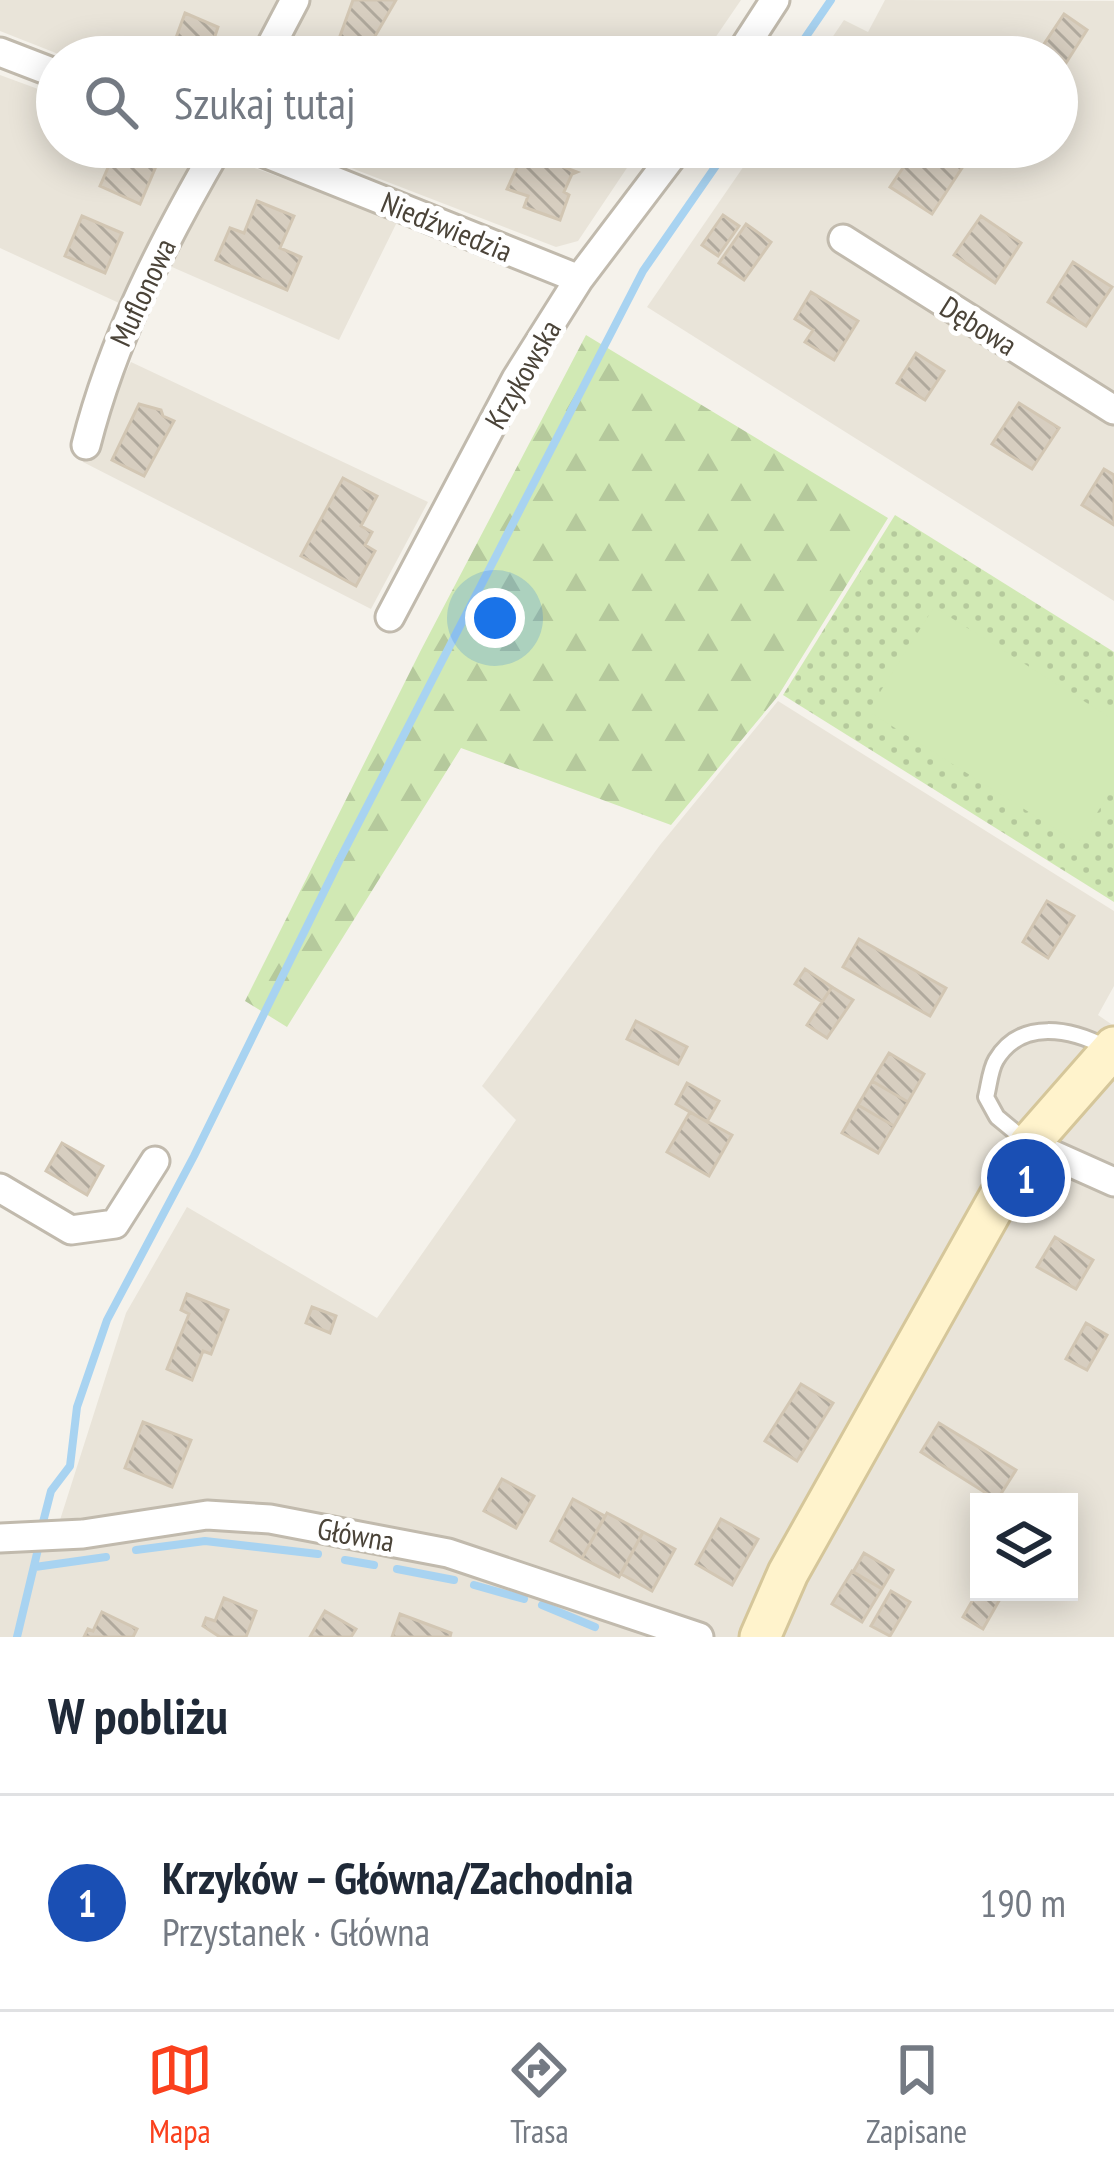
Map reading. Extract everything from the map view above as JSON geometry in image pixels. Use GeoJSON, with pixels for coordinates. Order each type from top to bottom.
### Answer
{"type":"FeatureCollection","features":[{"type":"Feature","properties":{"kind":"street"},"geometry":{"type":"LineString","coordinates":[[277,36],[295,0]]}},
{"type":"Feature","properties":{"kind":"street"},"geometry":{"type":"LineString","coordinates":[[752,36],[775,0]]}},
{"type":"Feature","properties":{"kind":"street"},"geometry":{"type":"LineString","coordinates":[[0,52],[36,66]]}},
{"type":"Feature","properties":{"kind":"street","name":"Muflonowa"},"geometry":{"type":"LineString","coordinates":[[86,445],[103,377],[168,233],[206,168]]}},
{"type":"Feature","properties":{"kind":"street","name":"Niedźwiedzia"},"geometry":{"type":"LineString","coordinates":[[302,168],[578,279]]}},
{"type":"Feature","properties":{"kind":"street","name":"Krzykowska"},"geometry":{"type":"LineString","coordinates":[[390,617],[516,379],[578,279],[663,168]]}},
{"type":"Feature","properties":{"kind":"street","name":"Dębowa"},"geometry":{"type":"LineString","coordinates":[[843,239],[1114,410]]}},
{"type":"Feature","properties":{"kind":"street"},"geometry":{"type":"LineString","coordinates":[[760,1637],[788,1573],[1029,1144],[1113,1049]]}},
{"type":"Feature","properties":{"kind":"street"},"geometry":{"type":"LineString","coordinates":[[1029,1144],[1114,1182]]}},
{"type":"Feature","properties":{"kind":"street"},"geometry":{"type":"LineString","coordinates":[[0,1188],[71,1230],[115,1224],[155,1161]]}},
{"type":"Feature","properties":{"kind":"street","name":"Główna"},"geometry":{"type":"LineString","coordinates":[[17,1542],[207,1516],[270,1519],[448,1553],[699,1637]]}},
{"type":"Feature","properties":{"kind":"lane"},"geometry":{"type":"LineString","coordinates":[[1029,1144],[997,1117],[986,1097],[995,1060],[1014,1042],[1051,1028],[1080,1033],[1113,1049]]}},
{"type":"Feature","properties":{"kind":"shaded area"},"geometry":{"type":"Polygon","coordinates":[[[0,0],[741,0],[716,36],[36,36],[36,45],[0,31],[0,0]]]}},
{"type":"Feature","properties":{"kind":"shaded area"},"geometry":{"type":"Polygon","coordinates":[[[885,0],[1114,1],[1114,601],[647,307],[743,168],[1078,168],[1078,36],[833,36],[844,20],[868,32],[885,0]]]}},
{"type":"Feature","properties":{"kind":"shaded area"},"geometry":{"type":"Polygon","coordinates":[[[0,75],[36,88],[36,168],[255,168],[398,220],[339,340],[172,267],[145,315],[0,248],[0,75]]]}},
{"type":"Feature","properties":{"kind":"shaded area"},"geometry":{"type":"Polygon","coordinates":[[[351,168],[627,168],[578,241],[556,247],[351,168]]]}},
{"type":"Feature","properties":{"kind":"shaded area"},"geometry":{"type":"Polygon","coordinates":[[[131,362],[428,502],[371,609],[83,462],[131,362]]]}},
{"type":"Feature","properties":{"kind":"shaded area"},"geometry":{"type":"Polygon","coordinates":[[[778,701],[1114,911],[1114,986],[1098,1015],[1114,1026],[1114,1637],[0,1637],[0,1550],[45,1550],[60,1520],[126,1313],[187,1207],[377,1318],[516,1120],[482,1086],[660,845],[778,701]]]}},
{"type":"Feature","properties":{"kind":"green space"},"geometry":{"type":"Polygon","coordinates":[[[586,335],[888,518],[778,696],[671,825],[461,748],[287,1027],[245,1001],[586,335]]]}},
{"type":"Feature","properties":{"kind":"green space"},"geometry":{"type":"Polygon","coordinates":[[[895,515],[1114,652],[1114,902],[783,695],[895,515]]]}},
{"type":"Feature","properties":{"kind":"green space"},"geometry":{"type":"Polygon","coordinates":[[[934,607],[1114,720],[1114,786],[1078,843],[868,711],[934,607]]]}},
{"type":"Feature","properties":{"kind":"building"},"geometry":{"type":"Polygon","coordinates":[[[353,0],[396,0],[375,36],[340,36],[353,0]]]}},
{"type":"Feature","properties":{"kind":"building"},"geometry":{"type":"Polygon","coordinates":[[[185,13],[218,27],[215,36],[177,36],[185,13]]]}},
{"type":"Feature","properties":{"kind":"building"},"geometry":{"type":"Polygon","coordinates":[[[1064,14],[1087,30],[1078,44],[1078,36],[1049,36],[1064,14]]]}},
{"type":"Feature","properties":{"kind":"building"},"geometry":{"type":"Polygon","coordinates":[[[108,168],[155,168],[140,204],[100,186],[108,168]]]}},
{"type":"Feature","properties":{"kind":"building"},"geometry":{"type":"Polygon","coordinates":[[[517,168],[577,172],[564,192],[569,195],[560,220],[524,207],[528,196],[507,189],[517,168]]]}},
{"type":"Feature","properties":{"kind":"building"},"geometry":{"type":"Polygon","coordinates":[[[903,168],[962,168],[932,214],[890,187],[903,168]]]}},
{"type":"Feature","properties":{"kind":"building"},"geometry":{"type":"Polygon","coordinates":[[[257,201],[294,216],[280,248],[301,257],[287,290],[216,260],[230,228],[244,233],[257,201]]]}},
{"type":"Feature","properties":{"kind":"building"},"geometry":{"type":"Polygon","coordinates":[[[723,215],[739,226],[718,256],[702,245],[723,215]]]}},
{"type":"Feature","properties":{"kind":"building"},"geometry":{"type":"Polygon","coordinates":[[[82,216],[122,233],[105,273],[65,256],[82,216]]]}},
{"type":"Feature","properties":{"kind":"building"},"geometry":{"type":"Polygon","coordinates":[[[981,216],[1021,243],[995,283],[954,255],[981,216]]]}},
{"type":"Feature","properties":{"kind":"building"},"geometry":{"type":"Polygon","coordinates":[[[746,224],[771,242],[744,280],[719,263],[746,224]]]}},
{"type":"Feature","properties":{"kind":"building"},"geometry":{"type":"Polygon","coordinates":[[[1073,262],[1112,287],[1086,326],[1048,302],[1073,262]]]}},
{"type":"Feature","properties":{"kind":"building"},"geometry":{"type":"Polygon","coordinates":[[[811,292],[858,321],[834,360],[805,342],[813,330],[795,319],[811,292]]]}},
{"type":"Feature","properties":{"kind":"building"},"geometry":{"type":"Polygon","coordinates":[[[916,353],[944,371],[925,400],[897,383],[916,353]]]}},
{"type":"Feature","properties":{"kind":"building"},"geometry":{"type":"Polygon","coordinates":[[[1019,403],[1059,428],[1032,469],[992,444],[1019,403]]]}},
{"type":"Feature","properties":{"kind":"building"},"geometry":{"type":"Polygon","coordinates":[[[139,404],[161,410],[174,421],[144,476],[112,460],[139,404]]]}},
{"type":"Feature","properties":{"kind":"building"},"geometry":{"type":"Polygon","coordinates":[[[1104,469],[1114,475],[1114,525],[1082,505],[1104,469]]]}},
{"type":"Feature","properties":{"kind":"building"},"geometry":{"type":"Polygon","coordinates":[[[343,478],[377,496],[361,526],[372,532],[365,545],[375,551],[356,586],[301,556],[343,478]]]}},
{"type":"Feature","properties":{"kind":"building"},"geometry":{"type":"Polygon","coordinates":[[[1047,901],[1074,916],[1048,958],[1023,942],[1047,901]]]}},
{"type":"Feature","properties":{"kind":"building"},"geometry":{"type":"Polygon","coordinates":[[[859,939],[946,988],[930,1016],[843,967],[859,939]]]}},
{"type":"Feature","properties":{"kind":"building"},"geometry":{"type":"Polygon","coordinates":[[[805,969],[832,987],[822,1002],[795,984],[805,969]]]}},
{"type":"Feature","properties":{"kind":"building"},"geometry":{"type":"Polygon","coordinates":[[[832,987],[853,1000],[827,1038],[807,1025],[832,987]]]}},
{"type":"Feature","properties":{"kind":"building"},"geometry":{"type":"Polygon","coordinates":[[[636,1021],[687,1047],[678,1064],[627,1039],[636,1021]]]}},
{"type":"Feature","properties":{"kind":"building"},"geometry":{"type":"Polygon","coordinates":[[[889,1053],[924,1074],[908,1102],[872,1081],[889,1053]]]}},
{"type":"Feature","properties":{"kind":"building"},"geometry":{"type":"Polygon","coordinates":[[[872,1081],[908,1102],[894,1126],[858,1105],[872,1081]]]}},
{"type":"Feature","properties":{"kind":"building"},"geometry":{"type":"Polygon","coordinates":[[[687,1083],[719,1101],[707,1122],[676,1104],[687,1083]]]}},
{"type":"Feature","properties":{"kind":"building"},"geometry":{"type":"Polygon","coordinates":[[[858,1105],[894,1126],[878,1153],[842,1133],[858,1105]]]}},
{"type":"Feature","properties":{"kind":"building"},"geometry":{"type":"Polygon","coordinates":[[[690,1112],[732,1135],[709,1176],[667,1152],[690,1112]]]}},
{"type":"Feature","properties":{"kind":"building"},"geometry":{"type":"Polygon","coordinates":[[[62,1143],[103,1166],[87,1195],[46,1171],[62,1143]]]}},
{"type":"Feature","properties":{"kind":"building"},"geometry":{"type":"Polygon","coordinates":[[[1055,1237],[1093,1260],[1076,1289],[1037,1267],[1055,1237]]]}},
{"type":"Feature","properties":{"kind":"building"},"geometry":{"type":"Polygon","coordinates":[[[187,1294],[228,1310],[211,1354],[203,1351],[192,1380],[167,1369],[189,1314],[181,1310],[187,1294]]]}},
{"type":"Feature","properties":{"kind":"building"},"geometry":{"type":"Polygon","coordinates":[[[312,1307],[336,1316],[330,1333],[306,1323],[312,1307]]]}},
{"type":"Feature","properties":{"kind":"building"},"geometry":{"type":"Polygon","coordinates":[[[1086,1323],[1107,1335],[1087,1370],[1066,1359],[1086,1323]]]}},
{"type":"Feature","properties":{"kind":"building"},"geometry":{"type":"Polygon","coordinates":[[[801,1384],[833,1403],[797,1461],[765,1441],[801,1384]]]}},
{"type":"Feature","properties":{"kind":"building"},"geometry":{"type":"Polygon","coordinates":[[[143,1422],[191,1440],[172,1487],[125,1468],[143,1422]]]}},
{"type":"Feature","properties":{"kind":"building"},"geometry":{"type":"Polygon","coordinates":[[[939,1423],[1016,1470],[1001,1493],[986,1493],[921,1452],[939,1423]]]}},
{"type":"Feature","properties":{"kind":"building"},"geometry":{"type":"Polygon","coordinates":[[[502,1479],[534,1496],[516,1528],[484,1511],[502,1479]]]}},
{"type":"Feature","properties":{"kind":"building"},"geometry":{"type":"Polygon","coordinates":[[[573,1499],[605,1516],[582,1558],[551,1541],[573,1499]]]}},
{"type":"Feature","properties":{"kind":"building"},"geometry":{"type":"Polygon","coordinates":[[[607,1513],[643,1532],[619,1577],[582,1558],[607,1513]]]}},
{"type":"Feature","properties":{"kind":"building"},"geometry":{"type":"Polygon","coordinates":[[[721,1519],[758,1539],[732,1585],[696,1564],[721,1519]]]}},
{"type":"Feature","properties":{"kind":"building"},"geometry":{"type":"Polygon","coordinates":[[[643,1532],[675,1549],[652,1591],[621,1574],[643,1532]]]}},
{"type":"Feature","properties":{"kind":"building"},"geometry":{"type":"Polygon","coordinates":[[[864,1553],[893,1570],[882,1589],[853,1572],[864,1553]]]}},
{"type":"Feature","properties":{"kind":"building"},"geometry":{"type":"Polygon","coordinates":[[[852,1571],[882,1589],[862,1622],[832,1604],[852,1571]]]}},
{"type":"Feature","properties":{"kind":"building"},"geometry":{"type":"Polygon","coordinates":[[[891,1591],[910,1602],[890,1636],[871,1626],[891,1591]]]}},
{"type":"Feature","properties":{"kind":"building"},"geometry":{"type":"Polygon","coordinates":[[[224,1598],[256,1611],[246,1637],[220,1637],[203,1626],[206,1618],[215,1621],[224,1598]]]}},
{"type":"Feature","properties":{"kind":"building"},"geometry":{"type":"Polygon","coordinates":[[[972,1601],[999,1601],[983,1629],[963,1617],[972,1601]]]}},
{"type":"Feature","properties":{"kind":"building"},"geometry":{"type":"Polygon","coordinates":[[[325,1611],[356,1629],[351,1637],[310,1637],[325,1611]]]}},
{"type":"Feature","properties":{"kind":"building"},"geometry":{"type":"Polygon","coordinates":[[[102,1612],[137,1629],[133,1637],[84,1637],[88,1629],[93,1631],[102,1612]]]}},
{"type":"Feature","properties":{"kind":"building"},"geometry":{"type":"Polygon","coordinates":[[[400,1614],[451,1633],[450,1637],[392,1637],[400,1614]]]}},
{"type":"Feature","properties":{"kind":"waterway"},"geometry":{"type":"LineString","coordinates":[[806,36],[831,0]]}},
{"type":"Feature","properties":{"kind":"waterway"},"geometry":{"type":"LineString","coordinates":[[41,1530],[51,1491],[70,1466],[77,1407],[107,1320],[643,271],[714,168]]}},
{"type":"Feature","properties":{"kind":"waterway"},"geometry":{"type":"LineString","coordinates":[[136,1550],[205,1541],[318,1554]]}},
{"type":"Feature","properties":{"kind":"waterway"},"geometry":{"type":"LineString","coordinates":[[17,1637],[39,1545]]}},
{"type":"Feature","properties":{"kind":"waterway"},"geometry":{"type":"LineString","coordinates":[[35,1567],[106,1557]]}},
{"type":"Feature","properties":{"kind":"waterway"},"geometry":{"type":"LineString","coordinates":[[345,1560],[374,1565]]}},
{"type":"Feature","properties":{"kind":"waterway"},"geometry":{"type":"LineString","coordinates":[[397,1569],[454,1580]]}},
{"type":"Feature","properties":{"kind":"waterway"},"geometry":{"type":"LineString","coordinates":[[474,1585],[524,1599]]}},
{"type":"Feature","properties":{"kind":"waterway"},"geometry":{"type":"LineString","coordinates":[[542,1605],[595,1627]]}},
{"type":"Feature","properties":{"kind":"place","name":"Krzyków – Główna/Zachodnia"},"geometry":{"type":"Point","coordinates":[1026,1178]}}]}
